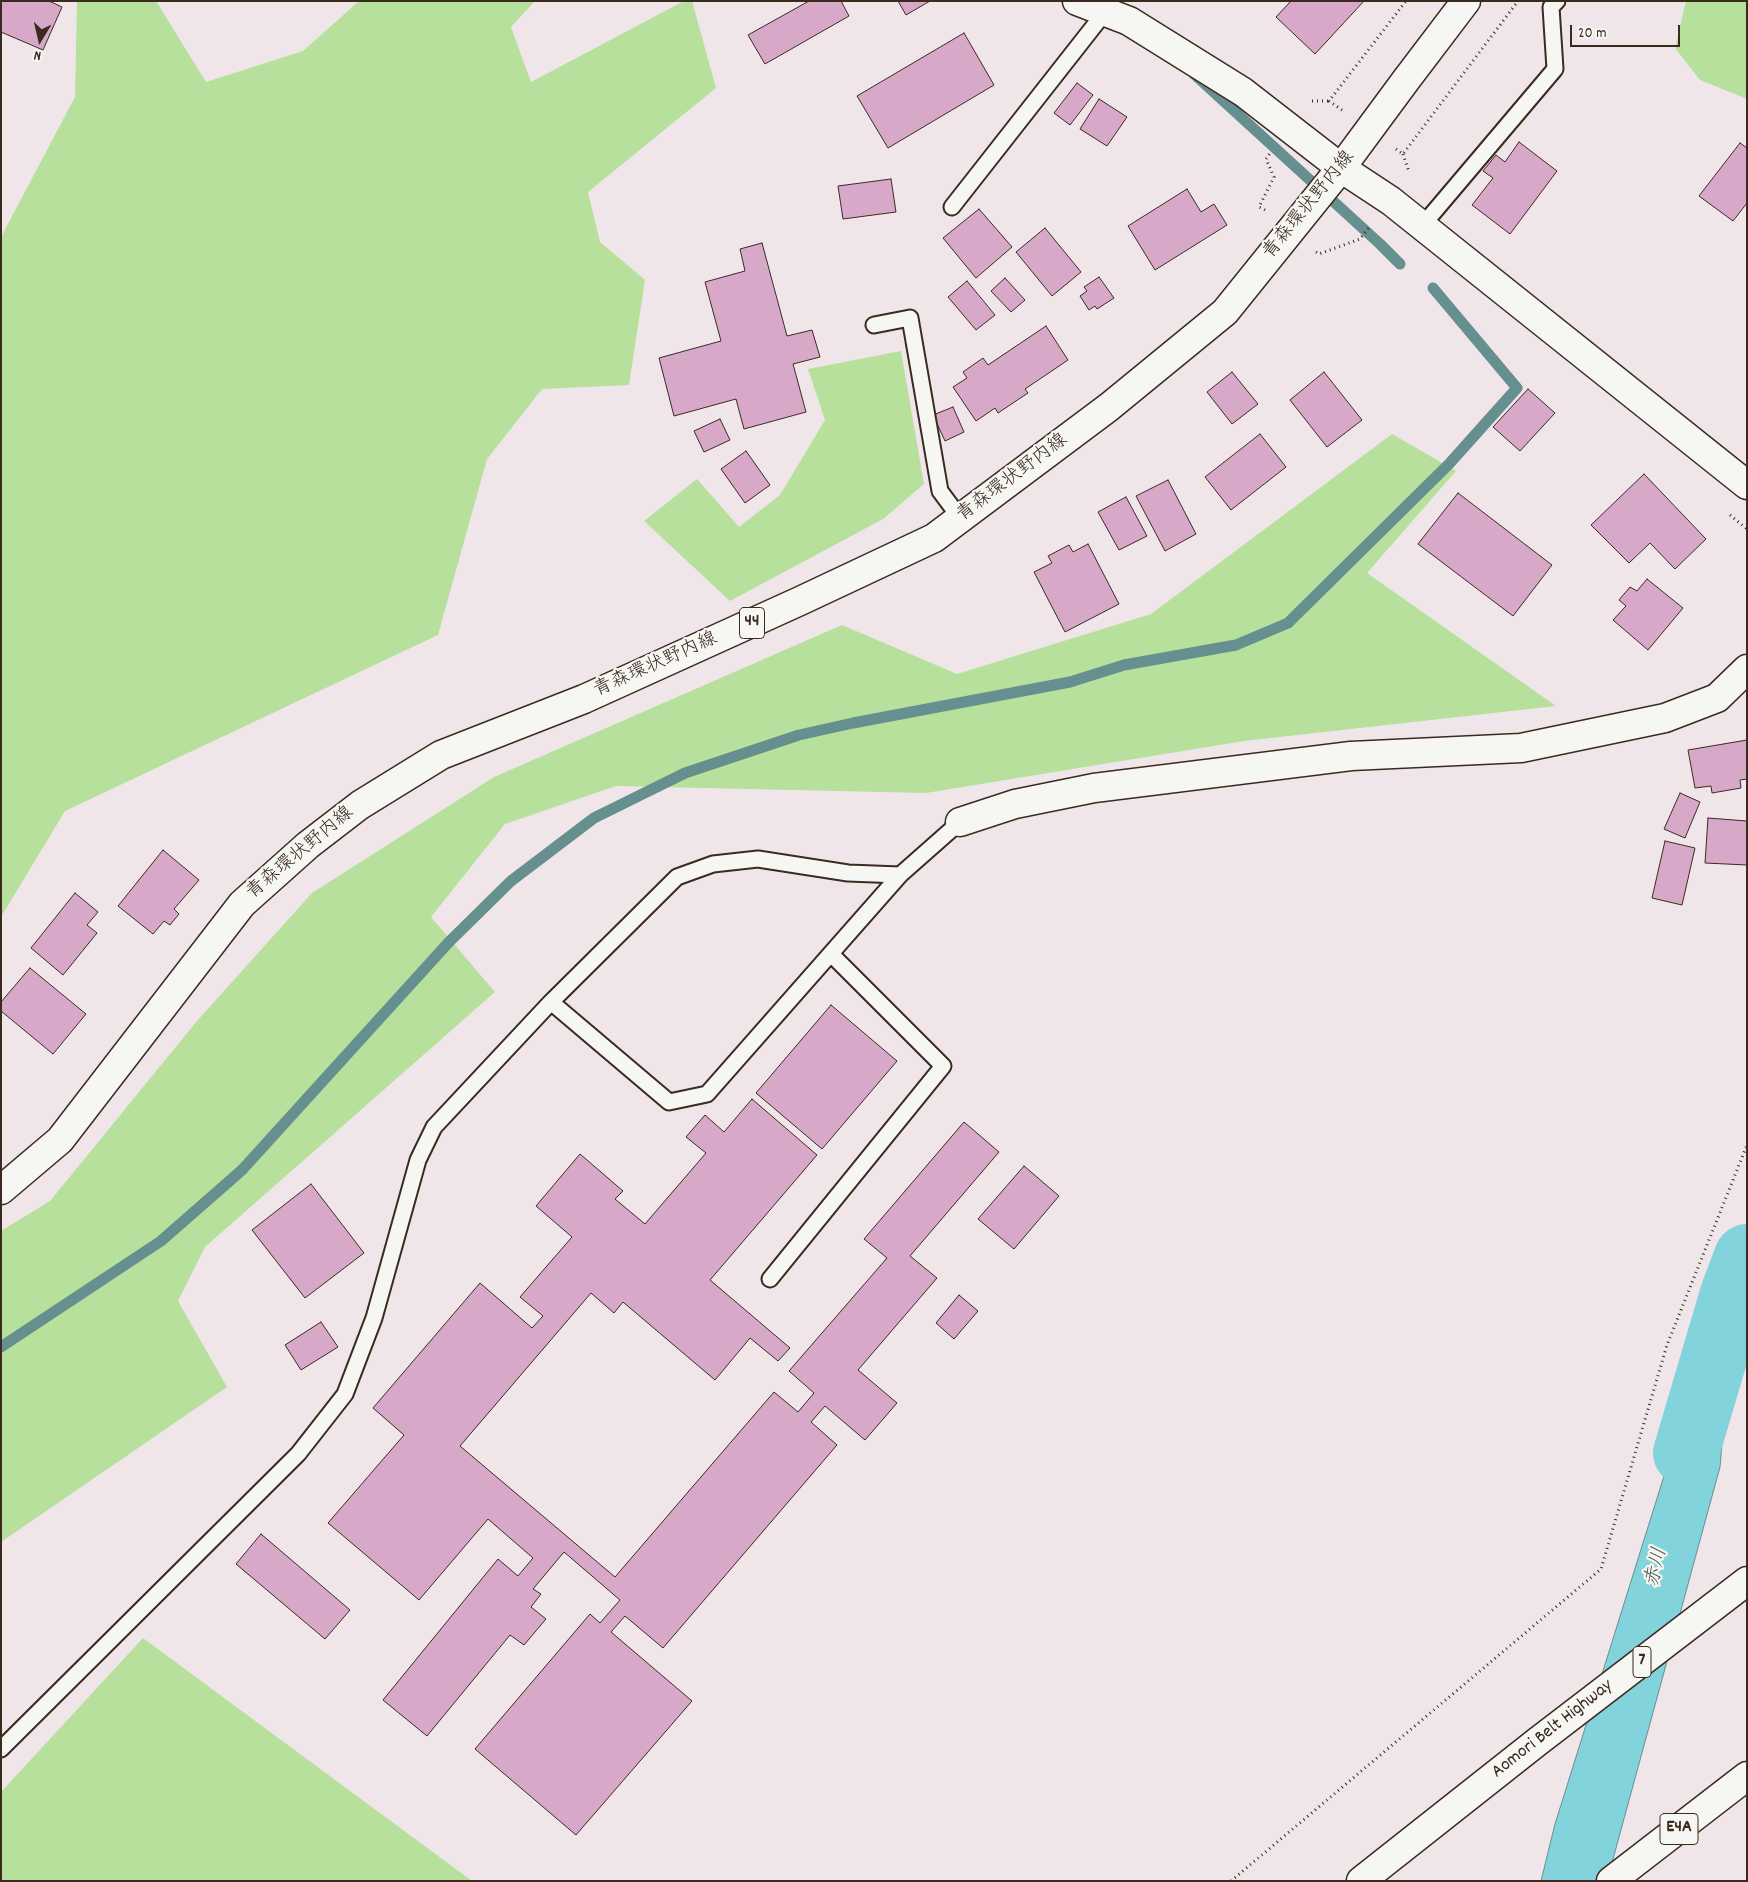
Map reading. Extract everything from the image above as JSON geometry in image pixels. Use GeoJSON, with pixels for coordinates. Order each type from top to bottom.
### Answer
{"type":"FeatureCollection","features":[{"type":"Feature","properties":{"kind":"main road"},"geometry":{"type":"LineString","coordinates":[[1077,1],[1129,21],[1243,92],[1341,168],[1391,201],[1747,485]]}},
{"type":"Feature","properties":{"kind":"main road","name":"青森環状野内線"},"geometry":{"type":"LineString","coordinates":[[1,1190],[60,1140],[242,904],[308,845],[360,805],[441,755],[584,699],[934,538],[1109,407],[1225,312],[1341,168],[1466,1]]}},
{"type":"Feature","properties":{"kind":"main road"},"geometry":{"type":"LineString","coordinates":[[960,822],[1015,804],[1094,788],[1351,756],[1522,748],[1665,718],[1717,698],[1747,669]]}},
{"type":"Feature","properties":{"kind":"main road","name":"Aomori Belt Highway"},"geometry":{"type":"LineString","coordinates":[[1361,1881],[1537,1742],[1747,1581]]}},
{"type":"Feature","properties":{"kind":"main road","name":"E4A"},"geometry":{"type":"LineString","coordinates":[[1611,1881],[1747,1776]]}},
{"type":"Feature","properties":{"kind":"lane"},"geometry":{"type":"LineString","coordinates":[[1422,226],[1556,69],[1551,7],[1557,1]]}},
{"type":"Feature","properties":{"kind":"lane"},"geometry":{"type":"LineString","coordinates":[[952,207],[1105,12]]}},
{"type":"Feature","properties":{"kind":"lane"},"geometry":{"type":"LineString","coordinates":[[874,325],[910,318],[940,492],[960,518]]}},
{"type":"Feature","properties":{"kind":"lane"},"geometry":{"type":"LineString","coordinates":[[551,1002],[670,1102],[707,1094],[900,875],[960,822]]}},
{"type":"Feature","properties":{"kind":"lane"},"geometry":{"type":"LineString","coordinates":[[1,1749],[298,1454],[345,1394],[374,1318],[418,1160],[434,1127],[551,1002],[677,877],[713,864],[758,859],[848,873],[900,875]]}},
{"type":"Feature","properties":{"kind":"lane"},"geometry":{"type":"LineString","coordinates":[[770,1279],[943,1066],[831,954]]}},
{"type":"Feature","properties":{"kind":"path"},"geometry":{"type":"LineString","coordinates":[[1406,1],[1329,101],[1403,154],[1518,1]]}},
{"type":"Feature","properties":{"kind":"path"},"geometry":{"type":"LineString","coordinates":[[1230,1881],[1601,1569],[1667,1345],[1747,1145]]}},
{"type":"Feature","properties":{"kind":"green space"},"geometry":{"type":"Polygon","coordinates":[[[77,1],[156,1],[206,82],[303,51],[359,1],[535,1],[511,27],[531,82],[684,1],[692,1],[716,88],[588,192],[600,242],[645,280],[629,385],[542,389],[487,459],[438,635],[65,811],[1,917],[1,237],[75,97],[77,1]]]}},
{"type":"Feature","properties":{"kind":"green space"},"geometry":{"type":"Polygon","coordinates":[[[1686,1],[1747,1],[1747,99],[1700,80],[1675,48],[1686,1]]]}},
{"type":"Feature","properties":{"kind":"green space"},"geometry":{"type":"Polygon","coordinates":[[[901,351],[924,484],[883,519],[730,601],[644,521],[697,479],[739,527],[780,495],[825,420],[808,369],[901,351]]]}},
{"type":"Feature","properties":{"kind":"green space"},"geometry":{"type":"Polygon","coordinates":[[[1392,434],[1456,471],[1367,573],[1556,706],[1244,741],[926,793],[616,786],[505,824],[431,917],[495,992],[205,1247],[178,1301],[227,1387],[1,1542],[1,1231],[50,1201],[197,1021],[312,893],[494,777],[842,625],[957,674],[1151,614],[1392,434]]]}},
{"type":"Feature","properties":{"kind":"green space"},"geometry":{"type":"Polygon","coordinates":[[[143,1638],[472,1881],[1,1881],[1,1792],[143,1638]]]}},
{"type":"Feature","properties":{"kind":"water"},"geometry":{"type":"Polygon","coordinates":[[[1700,1361],[1728,1372],[1720,1467],[1607,1881],[1541,1881],[1555,1824],[1700,1361]]]}},
{"type":"Feature","properties":{"kind":"building"},"geometry":{"type":"Polygon","coordinates":[[[1,1],[49,1],[62,7],[43,50],[1,32],[1,1]]]}},
{"type":"Feature","properties":{"kind":"building"},"geometry":{"type":"Polygon","coordinates":[[[809,1],[841,1],[849,16],[765,64],[748,35],[809,1]]]}},
{"type":"Feature","properties":{"kind":"building"},"geometry":{"type":"Polygon","coordinates":[[[898,1],[930,1],[906,15],[898,1]]]}},
{"type":"Feature","properties":{"kind":"building"},"geometry":{"type":"Polygon","coordinates":[[[1291,1],[1364,1],[1315,54],[1276,17],[1291,1]]]}},
{"type":"Feature","properties":{"kind":"building"},"geometry":{"type":"Polygon","coordinates":[[[964,33],[994,85],[888,148],[857,96],[964,33]]]}},
{"type":"Feature","properties":{"kind":"building"},"geometry":{"type":"Polygon","coordinates":[[[1077,83],[1093,95],[1070,125],[1054,113],[1077,83]]]}},
{"type":"Feature","properties":{"kind":"building"},"geometry":{"type":"Polygon","coordinates":[[[1099,99],[1127,117],[1107,146],[1080,129],[1099,99]]]}},
{"type":"Feature","properties":{"kind":"building"},"geometry":{"type":"Polygon","coordinates":[[[1519,142],[1557,171],[1510,234],[1472,205],[1493,178],[1483,171],[1496,155],[1505,162],[1519,142]]]}},
{"type":"Feature","properties":{"kind":"building"},"geometry":{"type":"Polygon","coordinates":[[[1740,143],[1747,148],[1747,203],[1733,221],[1699,196],[1740,143]]]}},
{"type":"Feature","properties":{"kind":"building"},"geometry":{"type":"Polygon","coordinates":[[[891,179],[896,212],[843,219],[838,186],[891,179]]]}},
{"type":"Feature","properties":{"kind":"building"},"geometry":{"type":"Polygon","coordinates":[[[1187,189],[1201,212],[1214,204],[1227,225],[1155,270],[1128,226],[1187,189]]]}},
{"type":"Feature","properties":{"kind":"building"},"geometry":{"type":"Polygon","coordinates":[[[979,209],[1012,247],[976,278],[943,238],[979,209]]]}},
{"type":"Feature","properties":{"kind":"building"},"geometry":{"type":"Polygon","coordinates":[[[1045,228],[1081,272],[1052,296],[1016,252],[1045,228]]]}},
{"type":"Feature","properties":{"kind":"building"},"geometry":{"type":"Polygon","coordinates":[[[762,243],[787,336],[812,330],[820,357],[793,364],[806,412],[744,429],[736,399],[674,416],[659,358],[721,341],[705,282],[745,271],[740,249],[762,243]]]}},
{"type":"Feature","properties":{"kind":"building"},"geometry":{"type":"Polygon","coordinates":[[[1099,277],[1114,298],[1097,309],[1095,306],[1089,310],[1080,296],[1087,291],[1084,287],[1099,277]]]}},
{"type":"Feature","properties":{"kind":"building"},"geometry":{"type":"Polygon","coordinates":[[[1005,278],[1025,300],[1011,312],[991,291],[1005,278]]]}},
{"type":"Feature","properties":{"kind":"building"},"geometry":{"type":"Polygon","coordinates":[[[967,281],[995,315],[976,330],[948,297],[967,281]]]}},
{"type":"Feature","properties":{"kind":"building"},"geometry":{"type":"Polygon","coordinates":[[[1046,326],[1068,360],[1025,389],[1028,393],[998,413],[995,408],[976,421],[953,387],[967,378],[963,372],[983,358],[988,365],[1046,326]]]}},
{"type":"Feature","properties":{"kind":"building"},"geometry":{"type":"Polygon","coordinates":[[[1232,372],[1258,404],[1232,424],[1207,392],[1232,372]]]}},
{"type":"Feature","properties":{"kind":"building"},"geometry":{"type":"Polygon","coordinates":[[[1324,372],[1362,420],[1327,447],[1290,400],[1324,372]]]}},
{"type":"Feature","properties":{"kind":"building"},"geometry":{"type":"Polygon","coordinates":[[[1528,389],[1555,413],[1520,451],[1493,427],[1528,389]]]}},
{"type":"Feature","properties":{"kind":"building"},"geometry":{"type":"Polygon","coordinates":[[[953,407],[964,432],[945,441],[933,415],[953,407]]]}},
{"type":"Feature","properties":{"kind":"building"},"geometry":{"type":"Polygon","coordinates":[[[720,419],[730,440],[704,452],[694,431],[720,419]]]}},
{"type":"Feature","properties":{"kind":"building"},"geometry":{"type":"Polygon","coordinates":[[[1260,434],[1286,467],[1231,510],[1205,477],[1260,434]]]}},
{"type":"Feature","properties":{"kind":"building"},"geometry":{"type":"Polygon","coordinates":[[[746,451],[770,485],[745,503],[721,469],[746,451]]]}},
{"type":"Feature","properties":{"kind":"building"},"geometry":{"type":"Polygon","coordinates":[[[1644,474],[1706,539],[1675,569],[1650,543],[1629,563],[1591,525],[1644,474]]]}},
{"type":"Feature","properties":{"kind":"building"},"geometry":{"type":"Polygon","coordinates":[[[1168,480],[1196,534],[1165,551],[1136,496],[1168,480]]]}},
{"type":"Feature","properties":{"kind":"building"},"geometry":{"type":"Polygon","coordinates":[[[1458,493],[1552,565],[1513,616],[1418,544],[1458,493]]]}},
{"type":"Feature","properties":{"kind":"building"},"geometry":{"type":"Polygon","coordinates":[[[1126,497],[1147,536],[1119,550],[1098,512],[1126,497]]]}},
{"type":"Feature","properties":{"kind":"building"},"geometry":{"type":"Polygon","coordinates":[[[1088,544],[1119,604],[1065,632],[1034,572],[1052,563],[1048,556],[1069,545],[1073,552],[1088,544]]]}},
{"type":"Feature","properties":{"kind":"building"},"geometry":{"type":"Polygon","coordinates":[[[1647,579],[1683,608],[1648,650],[1613,620],[1626,606],[1619,600],[1630,587],[1637,591],[1647,579]]]}},
{"type":"Feature","properties":{"kind":"building"},"geometry":{"type":"Polygon","coordinates":[[[1747,740],[1747,779],[1740,780],[1741,788],[1712,793],[1711,786],[1695,788],[1688,750],[1747,740]]]}},
{"type":"Feature","properties":{"kind":"building"},"geometry":{"type":"Polygon","coordinates":[[[1680,793],[1700,802],[1685,838],[1664,829],[1680,793]]]}},
{"type":"Feature","properties":{"kind":"building"},"geometry":{"type":"Polygon","coordinates":[[[1708,818],[1747,821],[1747,865],[1705,863],[1708,818]]]}},
{"type":"Feature","properties":{"kind":"building"},"geometry":{"type":"Polygon","coordinates":[[[1665,841],[1695,848],[1682,905],[1652,898],[1665,841]]]}},
{"type":"Feature","properties":{"kind":"building"},"geometry":{"type":"Polygon","coordinates":[[[163,850],[199,880],[174,909],[179,914],[170,925],[164,921],[153,934],[118,906],[163,850]]]}},
{"type":"Feature","properties":{"kind":"building"},"geometry":{"type":"Polygon","coordinates":[[[75,893],[98,912],[87,925],[97,933],[63,975],[31,948],[75,893]]]}},
{"type":"Feature","properties":{"kind":"building"},"geometry":{"type":"Polygon","coordinates":[[[30,968],[86,1014],[53,1054],[1,1011],[1,1002],[30,968]]]}},
{"type":"Feature","properties":{"kind":"building"},"geometry":{"type":"Polygon","coordinates":[[[831,1005],[897,1061],[822,1149],[756,1093],[831,1005]]]}},
{"type":"Feature","properties":{"kind":"building"},"geometry":{"type":"Polygon","coordinates":[[[752,1099],[817,1155],[710,1280],[790,1348],[778,1361],[750,1338],[715,1380],[623,1302],[614,1313],[591,1293],[460,1446],[615,1577],[774,1392],[798,1412],[814,1393],[789,1371],[887,1258],[864,1239],[964,1122],[999,1152],[910,1256],[937,1278],[858,1370],[897,1403],[865,1440],[825,1406],[811,1422],[837,1445],[663,1648],[625,1616],[611,1632],[692,1701],[576,1835],[475,1749],[590,1614],[600,1623],[620,1600],[564,1552],[533,1589],[541,1594],[531,1607],[546,1619],[524,1645],[510,1635],[427,1736],[383,1700],[498,1559],[518,1576],[533,1558],[488,1519],[419,1600],[328,1523],[404,1435],[373,1408],[480,1283],[532,1328],[543,1316],[520,1297],[572,1237],[536,1206],[580,1154],[623,1191],[615,1199],[645,1224],[706,1153],[686,1137],[705,1115],[724,1132],[752,1099]]]}},
{"type":"Feature","properties":{"kind":"building"},"geometry":{"type":"Polygon","coordinates":[[[1024,1166],[1059,1196],[1014,1249],[978,1219],[1024,1166]]]}},
{"type":"Feature","properties":{"kind":"building"},"geometry":{"type":"Polygon","coordinates":[[[311,1184],[364,1253],[305,1298],[252,1230],[311,1184]]]}},
{"type":"Feature","properties":{"kind":"building"},"geometry":{"type":"Polygon","coordinates":[[[959,1295],[978,1311],[954,1339],[936,1323],[959,1295]]]}},
{"type":"Feature","properties":{"kind":"building"},"geometry":{"type":"Polygon","coordinates":[[[321,1322],[338,1347],[301,1370],[285,1345],[321,1322]]]}},
{"type":"Feature","properties":{"kind":"building"},"geometry":{"type":"Polygon","coordinates":[[[261,1534],[350,1610],[325,1639],[236,1564],[261,1534]]]}},
{"type":"Feature","properties":{"kind":"waterway"},"geometry":{"type":"LineString","coordinates":[[1194,74],[1400,264]]}},
{"type":"Feature","properties":{"kind":"waterway"},"geometry":{"type":"LineString","coordinates":[[1,1347],[161,1241],[242,1170],[449,942],[511,881],[594,818],[685,773],[799,735],[1070,682],[1124,665],[1236,645],[1288,623],[1449,464],[1517,388],[1433,288]]}},
{"type":"Feature","properties":{"kind":"waterway","name":"赤川"},"geometry":{"type":"LineString","coordinates":[[1686,1453],[1733,1294],[1747,1257]]}}]}
